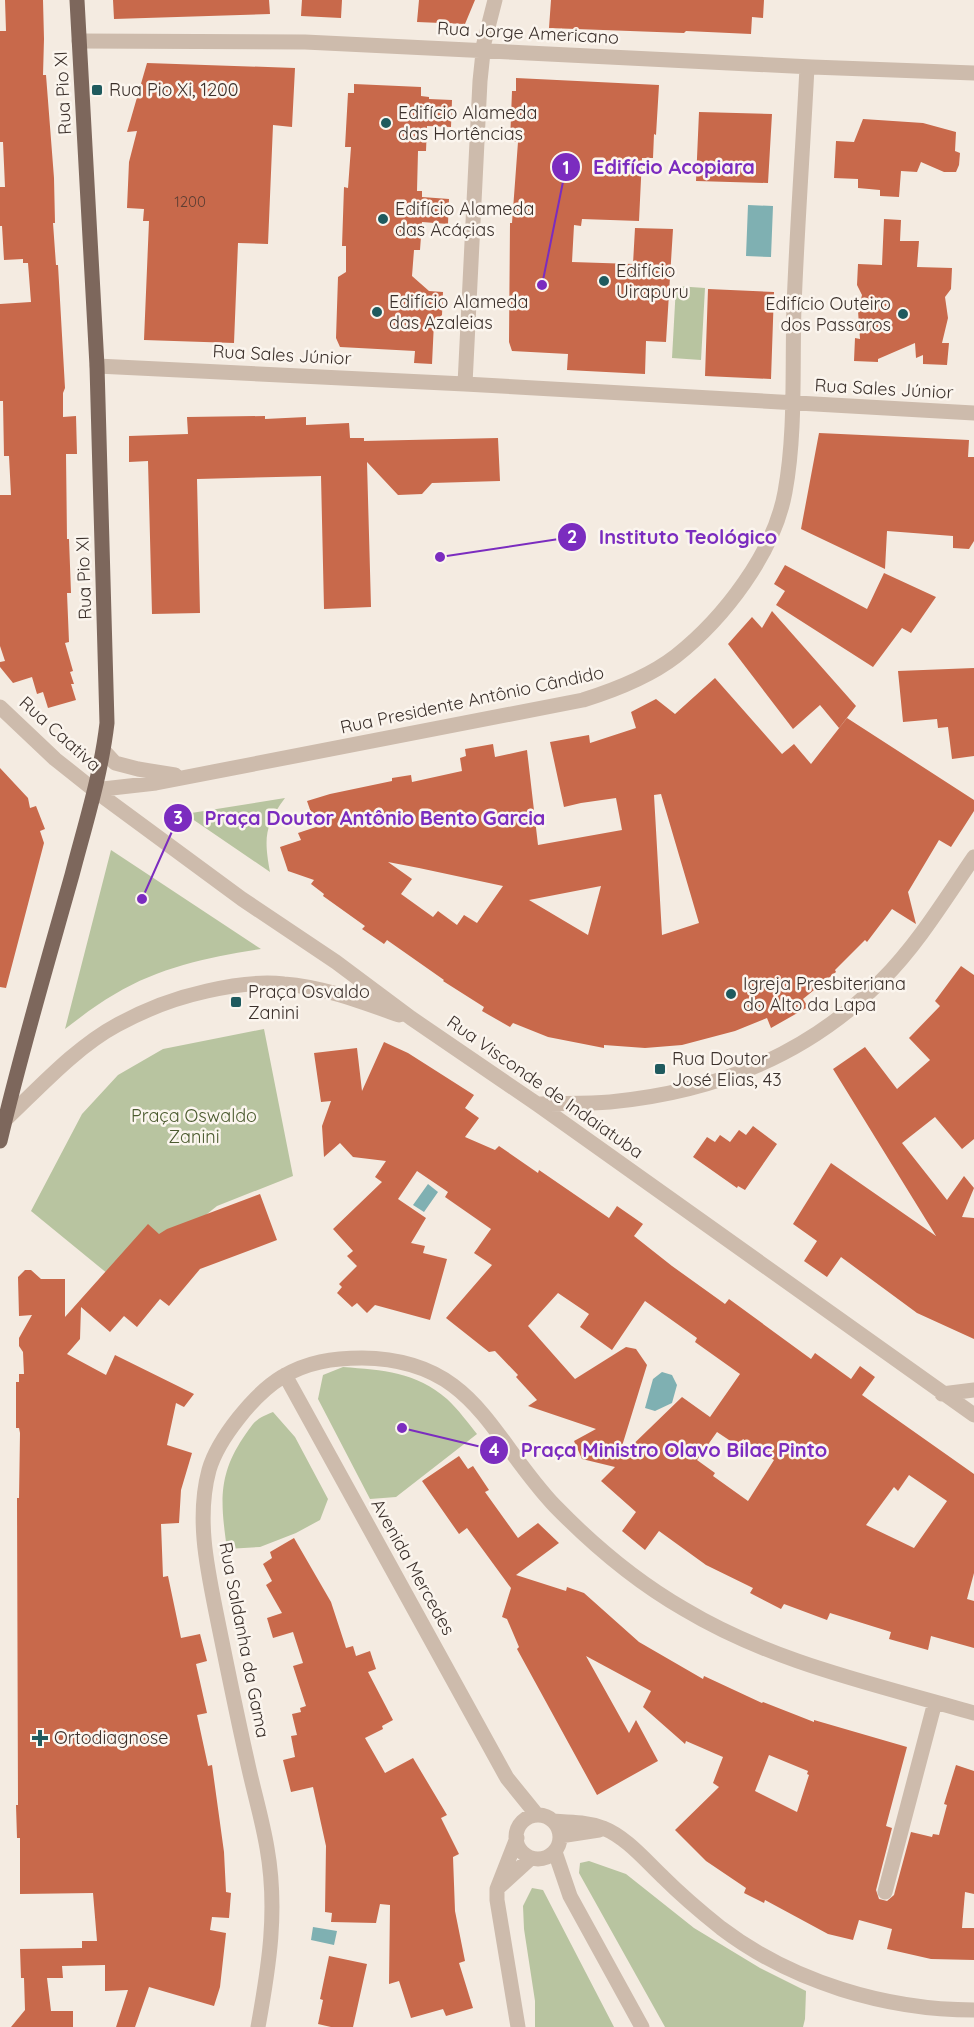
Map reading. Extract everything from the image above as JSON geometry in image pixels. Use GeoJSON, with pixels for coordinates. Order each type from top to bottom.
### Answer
{"type":"FeatureCollection","features":[{"type":"Feature","properties":{"kind":"main road","name":"Rua Pio XI"},"geometry":{"type":"LineString","coordinates":[[0,1142],[104,751],[107,691],[97,366],[77,0]]}},
{"type":"Feature","properties":{"kind":"street"},"geometry":{"type":"LineString","coordinates":[[465,384],[483,50],[495,0]]}},
{"type":"Feature","properties":{"kind":"street","name":"Rua Jorge Americano"},"geometry":{"type":"LineString","coordinates":[[79,41],[305,42],[974,73]]}},
{"type":"Feature","properties":{"kind":"street","name":"Rua Presidente Antônio Cândido"},"geometry":{"type":"LineString","coordinates":[[93,790],[156,783],[583,700],[619,688],[650,673],[675,657],[724,609],[767,544],[785,493],[790,449],[794,305],[807,67]]}},
{"type":"Feature","properties":{"kind":"street","name":"Rua Sales Júnior"},"geometry":{"type":"LineString","coordinates":[[97,366],[974,413]]}},
{"type":"Feature","properties":{"kind":"street","name":"Rua Caativa"},"geometry":{"type":"LineString","coordinates":[[0,707],[55,759],[93,790]]}},
{"type":"Feature","properties":{"kind":"street","name":"Rua Presidente Antônio Cândido"},"geometry":{"type":"LineString","coordinates":[[104,751],[116,763],[138,770],[184,777]]}},
{"type":"Feature","properties":{"kind":"street","name":"Rua Visconde de Indaiatuba"},"geometry":{"type":"LineString","coordinates":[[93,790],[242,899],[336,962],[411,1018],[537,1104],[974,1415]]}},
{"type":"Feature","properties":{"kind":"street"},"geometry":{"type":"LineString","coordinates":[[537,1104],[610,1102],[697,1088],[774,1060],[829,1027],[882,980],[926,928],[974,857]]}},
{"type":"Feature","properties":{"kind":"street"},"geometry":{"type":"LineString","coordinates":[[5,1120],[67,1063],[116,1025],[173,999],[258,982],[285,984],[323,990],[411,1018]]}},
{"type":"Feature","properties":{"kind":"street","name":"Rua Saldanha da Gama"},"geometry":{"type":"LineString","coordinates":[[258,2027],[269,1968],[273,1913],[267,1849],[205,1558],[205,1502],[209,1471],[220,1444],[252,1403],[285,1375],[315,1362],[338,1358],[386,1358],[433,1372],[456,1387],[475,1404],[555,1505],[621,1566],[655,1592],[735,1637],[817,1669],[974,1713]]}},
{"type":"Feature","properties":{"kind":"street","name":"Avenida Mercedes"},"geometry":{"type":"LineString","coordinates":[[285,1375],[507,1778],[522,1822]]}},
{"type":"Feature","properties":{"kind":"street"},"geometry":{"type":"LineString","coordinates":[[942,1394],[974,1390]]}},
{"type":"Feature","properties":{"kind":"street"},"geometry":{"type":"LineString","coordinates":[[885,1893],[935,1702]]}},
{"type":"Feature","properties":{"kind":"street","name":"Avenida Mercedes"},"geometry":{"type":"LineString","coordinates":[[507,1778],[537,1815]]}},
{"type":"Feature","properties":{"kind":"street"},"geometry":{"type":"LineString","coordinates":[[497,1889],[535,1858],[555,1852],[560,1836],[553,1821],[537,1815],[522,1822],[497,1889],[498,1912],[518,2027]]}},
{"type":"Feature","properties":{"kind":"street"},"geometry":{"type":"LineString","coordinates":[[553,1821],[584,1823],[604,1829],[633,1848],[682,1896],[723,1929],[775,1961],[804,1975],[858,1994],[906,2005],[974,2010]]}},
{"type":"Feature","properties":{"kind":"street"},"geometry":{"type":"LineString","coordinates":[[560,1836],[604,1829]]}},
{"type":"Feature","properties":{"kind":"street"},"geometry":{"type":"LineString","coordinates":[[517,1838],[524,1853],[535,1858],[570,1896]]}},
{"type":"Feature","properties":{"kind":"street"},"geometry":{"type":"LineString","coordinates":[[555,1852],[570,1896],[642,2027]]}},
{"type":"Feature","properties":{"kind":"green space"},"geometry":{"type":"Polygon","coordinates":[[[676,286],[705,288],[701,360],[672,358],[676,286]]]}},
{"type":"Feature","properties":{"kind":"green space"},"geometry":{"type":"Polygon","coordinates":[[[285,798],[273,817],[267,833],[270,872],[185,814],[285,798]]]}},
{"type":"Feature","properties":{"kind":"green space"},"geometry":{"type":"Polygon","coordinates":[[[111,850],[261,949],[186,964],[150,977],[108,998],[65,1029],[111,850]]]}},
{"type":"Feature","properties":{"kind":"green space","name":"Praça Oswaldo Zanini"},"geometry":{"type":"Polygon","coordinates":[[[264,1029],[293,1176],[217,1206],[162,1250],[130,1292],[31,1211],[82,1114],[118,1075],[163,1049],[264,1029]]]}},
{"type":"Feature","properties":{"kind":"green space"},"geometry":{"type":"Polygon","coordinates":[[[343,1367],[385,1371],[423,1383],[447,1399],[477,1434],[396,1497],[370,1499],[318,1399],[323,1375],[343,1367]]]}},
{"type":"Feature","properties":{"kind":"green space"},"geometry":{"type":"Polygon","coordinates":[[[273,1412],[295,1437],[328,1499],[320,1520],[296,1533],[260,1547],[227,1549],[223,1519],[223,1492],[229,1466],[253,1424],[273,1412]]]}},
{"type":"Feature","properties":{"kind":"green space"},"geometry":{"type":"Polygon","coordinates":[[[589,1861],[626,1874],[694,1928],[760,1968],[806,1991],[803,2027],[665,2027],[579,1873],[580,1863],[589,1861]]]}},
{"type":"Feature","properties":{"kind":"green space"},"geometry":{"type":"Polygon","coordinates":[[[532,1888],[543,1890],[614,2027],[535,2027],[535,2001],[524,1929],[523,1906],[532,1888]]]}},
{"type":"Feature","properties":{"kind":"water"},"geometry":{"type":"Polygon","coordinates":[[[748,205],[773,206],[771,257],[746,256],[748,205]]]}},
{"type":"Feature","properties":{"kind":"water"},"geometry":{"type":"Polygon","coordinates":[[[428,1184],[438,1192],[424,1212],[413,1205],[428,1184]]]}},
{"type":"Feature","properties":{"kind":"water"},"geometry":{"type":"Polygon","coordinates":[[[662,1372],[672,1375],[677,1385],[672,1403],[655,1411],[645,1408],[653,1379],[662,1372]]]}},
{"type":"Feature","properties":{"kind":"water"},"geometry":{"type":"Polygon","coordinates":[[[313,1927],[337,1931],[334,1945],[311,1940],[313,1927]]]}},
{"type":"Feature","properties":{"kind":"building"},"geometry":{"type":"Polygon","coordinates":[[[5,0],[43,0],[43,75],[46,75],[54,178],[55,223],[53,223],[56,265],[58,265],[65,388],[63,417],[76,416],[77,454],[66,454],[67,539],[69,539],[71,593],[67,593],[69,642],[65,643],[73,671],[70,672],[74,684],[71,684],[76,700],[48,708],[43,692],[37,694],[32,677],[13,683],[0,667],[0,662],[5,661],[0,646],[0,495],[11,495],[9,456],[4,456],[3,401],[0,401],[0,304],[31,302],[28,263],[23,263],[23,259],[4,260],[2,226],[0,226],[0,187],[5,187],[3,142],[0,142],[0,31],[6,31],[5,0]]]}},
{"type":"Feature","properties":{"kind":"building"},"geometry":{"type":"Polygon","coordinates":[[[113,0],[269,0],[270,14],[114,19],[113,0]]]}},
{"type":"Feature","properties":{"kind":"building"},"geometry":{"type":"Polygon","coordinates":[[[302,0],[342,0],[341,18],[301,16],[302,0]]]}},
{"type":"Feature","properties":{"kind":"building"},"geometry":{"type":"Polygon","coordinates":[[[419,0],[475,0],[465,24],[417,22],[419,0]]]}},
{"type":"Feature","properties":{"kind":"building"},"geometry":{"type":"Polygon","coordinates":[[[551,0],[764,0],[763,18],[752,17],[751,34],[549,28],[551,0]]]}},
{"type":"Feature","properties":{"kind":"building"},"geometry":{"type":"Polygon","coordinates":[[[147,63],[295,68],[292,127],[273,125],[268,244],[238,243],[234,343],[144,340],[149,221],[143,221],[144,209],[127,208],[129,162],[137,131],[127,132],[147,63]]]}},
{"type":"Feature","properties":{"kind":"building"},"geometry":{"type":"Polygon","coordinates":[[[516,78],[659,85],[653,158],[642,158],[639,221],[582,219],[581,226],[574,225],[572,262],[633,264],[635,228],[673,229],[666,342],[646,341],[645,374],[567,370],[568,354],[512,351],[509,342],[510,223],[512,223],[518,142],[510,142],[512,91],[516,91],[516,78]]]}},
{"type":"Feature","properties":{"kind":"building"},"geometry":{"type":"Polygon","coordinates":[[[354,84],[421,87],[421,96],[429,97],[429,99],[452,100],[451,127],[427,126],[426,151],[418,151],[417,191],[422,191],[422,197],[449,199],[448,224],[422,222],[420,250],[414,250],[412,276],[429,291],[443,292],[442,315],[434,322],[432,364],[414,363],[415,351],[340,347],[336,338],[338,277],[346,272],[346,246],[342,246],[344,187],[348,188],[351,147],[345,147],[348,93],[354,93],[354,84]]]}},
{"type":"Feature","properties":{"kind":"building"},"geometry":{"type":"Polygon","coordinates":[[[699,112],[772,114],[768,183],[696,181],[699,112]]]}},
{"type":"Feature","properties":{"kind":"building"},"geometry":{"type":"Polygon","coordinates":[[[863,119],[923,123],[956,132],[955,151],[960,153],[956,172],[944,172],[921,162],[917,172],[901,171],[899,197],[880,196],[880,190],[858,188],[858,179],[834,178],[836,141],[854,142],[863,119]]]}},
{"type":"Feature","properties":{"kind":"building","name":"Edifício Outeiro dos Passaros"},"geometry":{"type":"Polygon","coordinates":[[[884,219],[901,220],[900,241],[919,241],[917,267],[952,268],[951,289],[945,297],[948,318],[942,343],[949,343],[947,365],[923,364],[923,355],[916,358],[915,343],[878,359],[878,362],[854,361],[855,338],[860,339],[858,311],[862,295],[857,285],[858,264],[882,265],[884,219]]]}},
{"type":"Feature","properties":{"kind":"building"},"geometry":{"type":"Polygon","coordinates":[[[708,289],[774,292],[771,379],[705,376],[708,289]]]}},
{"type":"Feature","properties":{"kind":"building"},"geometry":{"type":"Polygon","coordinates":[[[265,416],[265,419],[306,417],[306,425],[349,423],[350,438],[364,438],[364,441],[498,438],[500,481],[432,483],[422,494],[398,495],[367,462],[371,607],[324,609],[321,476],[197,479],[200,613],[152,614],[148,461],[129,462],[129,436],[188,434],[187,417],[265,416]]]}},
{"type":"Feature","properties":{"kind":"building"},"geometry":{"type":"Polygon","coordinates":[[[819,433],[969,440],[968,457],[974,457],[974,541],[969,549],[953,548],[953,536],[887,531],[885,569],[801,529],[819,433]]]}},
{"type":"Feature","properties":{"kind":"building"},"geometry":{"type":"Polygon","coordinates":[[[785,565],[867,609],[884,573],[936,597],[911,633],[902,628],[873,667],[776,605],[785,591],[774,584],[785,565]]]}},
{"type":"Feature","properties":{"kind":"building"},"geometry":{"type":"Polygon","coordinates":[[[772,611],[856,706],[839,728],[820,705],[793,729],[728,644],[752,617],[762,628],[772,611]]]}},
{"type":"Feature","properties":{"kind":"building"},"geometry":{"type":"Polygon","coordinates":[[[974,668],[974,756],[952,759],[948,727],[938,728],[937,719],[903,722],[898,671],[974,668]]]}},
{"type":"Feature","properties":{"kind":"building"},"geometry":{"type":"Polygon","coordinates":[[[715,678],[782,754],[794,744],[811,764],[847,718],[974,800],[974,811],[951,847],[939,840],[908,892],[916,924],[892,909],[867,942],[865,940],[835,970],[836,972],[803,999],[808,1007],[771,1028],[767,1018],[735,1031],[682,1045],[645,1048],[604,1045],[604,1048],[548,1037],[513,1023],[510,1027],[482,1011],[484,1007],[443,981],[387,940],[384,944],[362,929],[365,926],[323,896],[324,894],[311,884],[314,880],[288,871],[280,847],[301,840],[298,833],[316,827],[307,801],[392,781],[392,778],[411,775],[412,782],[462,771],[460,758],[466,756],[465,749],[493,744],[495,757],[527,750],[538,845],[622,830],[616,798],[564,807],[550,742],[589,735],[590,743],[636,728],[631,712],[656,699],[675,714],[715,678]],[[661,794],[654,795],[662,935],[699,923],[661,794]],[[388,862],[412,879],[401,894],[433,917],[438,911],[457,925],[464,915],[477,923],[503,886],[388,862]],[[601,886],[529,900],[588,935],[601,886]]]}},
{"type":"Feature","properties":{"kind":"building"},"geometry":{"type":"Polygon","coordinates":[[[0,768],[28,798],[30,808],[36,806],[45,829],[40,831],[44,843],[6,988],[0,987],[0,768]]]}},
{"type":"Feature","properties":{"kind":"building"},"geometry":{"type":"Polygon","coordinates":[[[961,966],[974,975],[974,1139],[962,1149],[935,1117],[902,1143],[947,1200],[964,1176],[974,1188],[962,1217],[974,1218],[974,1339],[917,1313],[841,1257],[827,1277],[804,1261],[817,1241],[793,1224],[831,1163],[936,1236],[833,1069],[865,1047],[897,1089],[930,1060],[909,1038],[940,1006],[935,1001],[961,966]]]}},
{"type":"Feature","properties":{"kind":"building"},"geometry":{"type":"Polygon","coordinates":[[[384,1042],[408,1053],[474,1095],[465,1108],[479,1118],[465,1137],[495,1150],[499,1146],[538,1173],[539,1170],[609,1218],[617,1206],[643,1224],[634,1236],[725,1304],[729,1299],[811,1359],[815,1353],[851,1379],[860,1366],[875,1377],[862,1395],[974,1474],[974,1573],[967,1599],[974,1601],[974,1648],[931,1636],[928,1650],[889,1639],[891,1632],[830,1613],[827,1620],[784,1604],[781,1609],[750,1593],[753,1588],[706,1565],[659,1531],[645,1550],[622,1531],[636,1512],[601,1481],[615,1467],[582,1459],[574,1441],[596,1429],[528,1406],[537,1400],[516,1377],[518,1375],[495,1351],[489,1352],[446,1318],[492,1265],[474,1253],[491,1229],[445,1197],[448,1192],[417,1171],[398,1199],[426,1218],[411,1243],[425,1246],[423,1253],[447,1259],[430,1320],[375,1305],[367,1313],[357,1303],[352,1307],[337,1293],[342,1287],[339,1284],[357,1266],[347,1256],[353,1251],[333,1229],[382,1182],[375,1177],[386,1161],[353,1157],[340,1143],[324,1157],[322,1126],[331,1101],[321,1102],[314,1053],[357,1048],[362,1091],[384,1042]],[[558,1293],[528,1326],[575,1379],[626,1347],[636,1349],[647,1365],[618,1459],[682,1397],[710,1417],[740,1374],[695,1342],[697,1338],[645,1301],[612,1350],[580,1327],[589,1314],[558,1293]],[[717,1432],[697,1460],[715,1473],[713,1476],[748,1501],[774,1460],[743,1439],[738,1446],[717,1432]],[[909,1475],[898,1491],[894,1487],[866,1525],[914,1548],[947,1501],[909,1475]]]}},
{"type":"Feature","properties":{"kind":"building"},"geometry":{"type":"Polygon","coordinates":[[[753,1126],[777,1144],[745,1190],[738,1186],[737,1188],[693,1157],[707,1137],[715,1142],[720,1135],[730,1142],[739,1130],[746,1135],[753,1126]]]}},
{"type":"Feature","properties":{"kind":"building"},"geometry":{"type":"Polygon","coordinates":[[[260,1194],[277,1240],[200,1269],[169,1306],[160,1299],[137,1327],[124,1316],[110,1332],[81,1307],[80,1339],[67,1354],[106,1375],[115,1355],[194,1394],[184,1407],[176,1403],[167,1445],[192,1453],[181,1490],[179,1523],[161,1524],[163,1577],[168,1576],[181,1638],[200,1634],[207,1661],[196,1664],[207,1713],[197,1715],[208,1766],[212,1765],[224,1852],[226,1892],[231,1893],[229,1918],[212,1917],[210,1930],[226,1933],[220,1987],[214,2006],[149,1987],[135,2027],[116,2027],[128,1990],[105,1991],[105,1965],[62,1966],[63,1978],[47,1978],[51,2011],[73,2011],[73,2027],[11,2027],[25,2010],[20,1949],[82,1948],[82,1941],[97,1941],[93,1893],[20,1894],[20,1838],[17,1838],[16,1805],[18,1805],[17,1498],[19,1498],[20,1433],[19,1428],[16,1428],[16,1382],[19,1382],[19,1374],[24,1374],[23,1352],[19,1346],[19,1338],[32,1315],[19,1316],[18,1277],[25,1270],[31,1270],[41,1279],[65,1279],[65,1317],[148,1224],[159,1234],[260,1194]]]}},
{"type":"Feature","properties":{"kind":"building"},"geometry":{"type":"Polygon","coordinates":[[[459,1456],[468,1469],[473,1466],[489,1490],[485,1492],[518,1538],[538,1523],[559,1543],[516,1575],[566,1591],[567,1587],[584,1593],[639,1642],[703,1679],[704,1676],[762,1703],[814,1722],[814,1720],[907,1747],[886,1826],[892,1828],[876,1890],[879,1899],[887,1901],[894,1895],[911,1832],[932,1837],[933,1834],[939,1835],[947,1805],[944,1804],[956,1765],[974,1771],[974,1894],[965,1892],[962,1928],[974,1928],[974,1960],[931,1959],[887,1949],[892,1929],[859,1920],[853,1940],[828,1934],[765,1900],[764,1903],[744,1893],[746,1888],[706,1861],[675,1830],[719,1787],[713,1783],[723,1757],[686,1741],[685,1744],[643,1707],[651,1691],[586,1656],[629,1733],[636,1720],[658,1761],[597,1795],[517,1649],[519,1647],[507,1619],[502,1617],[511,1588],[467,1528],[459,1534],[422,1481],[459,1456]],[[769,1755],[755,1791],[797,1812],[809,1775],[808,1771],[769,1755]]]}},
{"type":"Feature","properties":{"kind":"building"},"geometry":{"type":"Polygon","coordinates":[[[294,1538],[331,1602],[346,1648],[353,1646],[356,1656],[370,1651],[376,1669],[368,1672],[393,1720],[382,1726],[383,1729],[365,1738],[385,1773],[413,1758],[447,1815],[441,1818],[459,1854],[453,1857],[455,1911],[465,1961],[459,1963],[473,2008],[446,2016],[443,2009],[411,2018],[399,1981],[389,1984],[390,1905],[380,1904],[376,1923],[331,1922],[332,1913],[325,1912],[326,1846],[313,1787],[291,1792],[283,1760],[295,1757],[291,1736],[297,1735],[292,1714],[301,1712],[300,1708],[306,1706],[293,1666],[303,1663],[293,1632],[273,1638],[267,1618],[282,1613],[266,1585],[272,1581],[263,1564],[272,1558],[270,1552],[294,1538]]]}},
{"type":"Feature","properties":{"kind":"building"},"geometry":{"type":"Polygon","coordinates":[[[329,1956],[367,1964],[353,2027],[331,2027],[318,2024],[323,2000],[320,1999],[329,1956]]]}},
{"type":"Feature","properties":{"kind":"place","name":"Rua Pio Xi, 1200"},"geometry":{"type":"Point","coordinates":[97,90]}},
{"type":"Feature","properties":{"kind":"place","name":"Edifício Alameda das Hortências"},"geometry":{"type":"Point","coordinates":[386,123]}},
{"type":"Feature","properties":{"kind":"place","name":"Edifício Alameda das Acáçias"},"geometry":{"type":"Point","coordinates":[383,219]}},
{"type":"Feature","properties":{"kind":"place","name":"Edifício Uirapuru"},"geometry":{"type":"Point","coordinates":[604,281]}},
{"type":"Feature","properties":{"kind":"place","name":"Edifício Acopiara"},"geometry":{"type":"Point","coordinates":[542,285]}},
{"type":"Feature","properties":{"kind":"place","name":"Edifício Alameda das Azaleias"},"geometry":{"type":"Point","coordinates":[377,312]}},
{"type":"Feature","properties":{"kind":"place","name":"Edifício Outeiro dos Passaros"},"geometry":{"type":"Point","coordinates":[903,314]}},
{"type":"Feature","properties":{"kind":"place","name":"Instituto Teológico"},"geometry":{"type":"Point","coordinates":[440,557]}},
{"type":"Feature","properties":{"kind":"place","name":"Praça Doutor Antônio Bento Garcia"},"geometry":{"type":"Point","coordinates":[142,899]}},
{"type":"Feature","properties":{"kind":"place","name":"Igreja Presbiteriana do Alto da Lapa"},"geometry":{"type":"Point","coordinates":[731,994]}},
{"type":"Feature","properties":{"kind":"place","name":"Praça Osvaldo Zanini"},"geometry":{"type":"Point","coordinates":[236,1002]}},
{"type":"Feature","properties":{"kind":"place","name":"Rua Doutor José Elias, 43"},"geometry":{"type":"Point","coordinates":[660,1069]}},
{"type":"Feature","properties":{"kind":"place","name":"Praça Ministro Olavo Bilac Pinto"},"geometry":{"type":"Point","coordinates":[402,1428]}},
{"type":"Feature","properties":{"kind":"place","name":"Ortodiagnose"},"geometry":{"type":"Point","coordinates":[40,1738]}}]}
